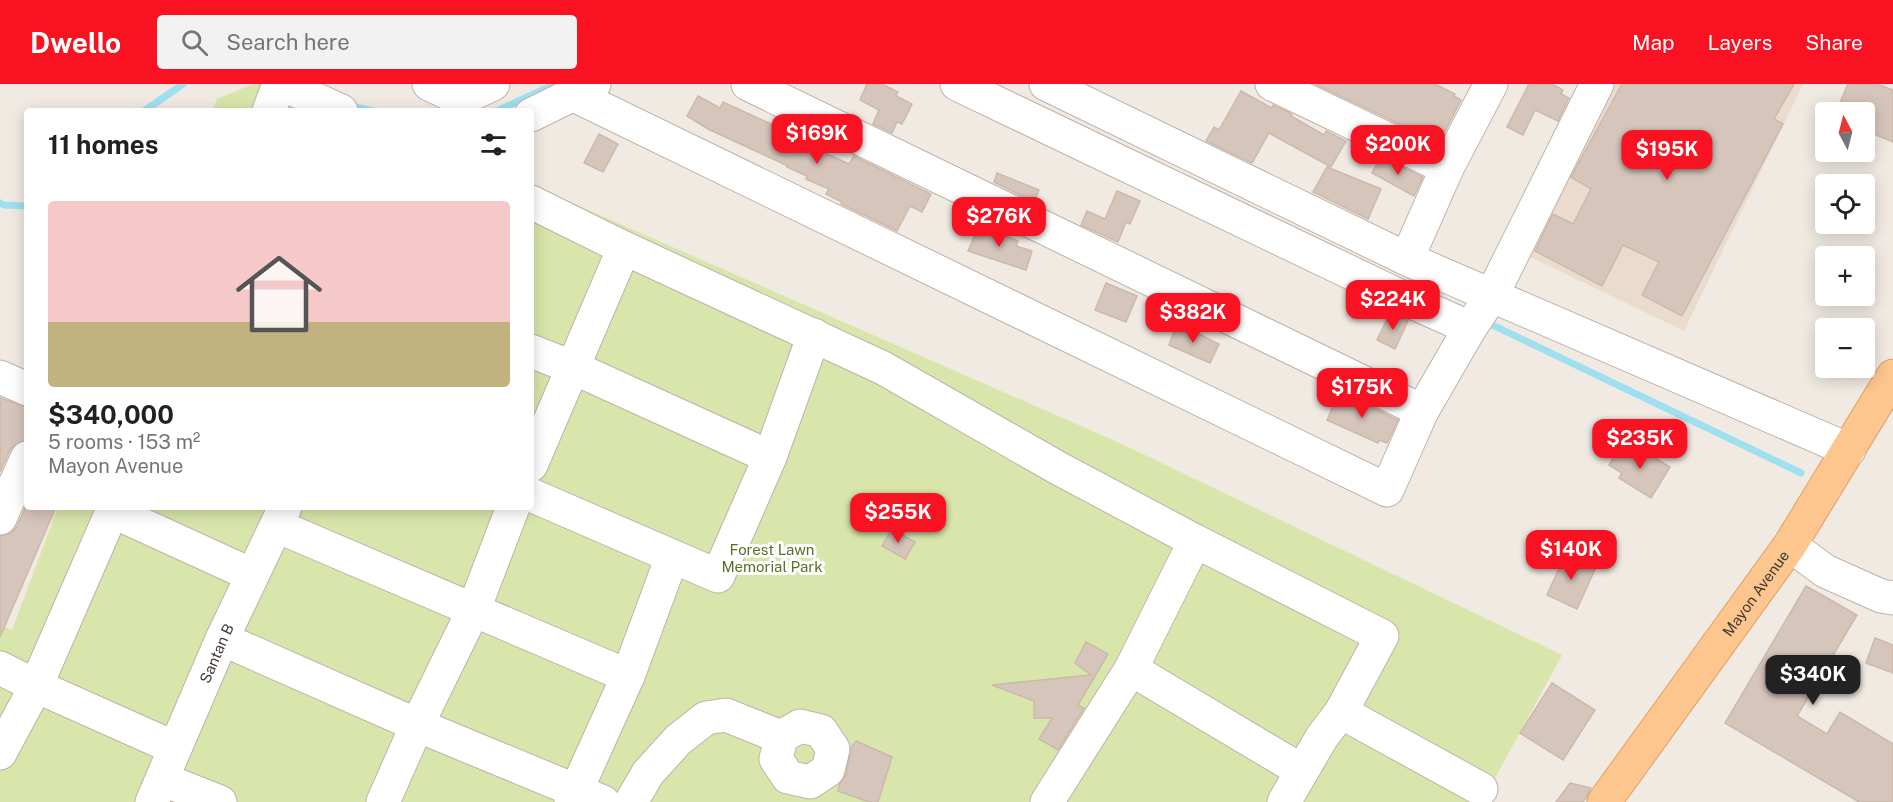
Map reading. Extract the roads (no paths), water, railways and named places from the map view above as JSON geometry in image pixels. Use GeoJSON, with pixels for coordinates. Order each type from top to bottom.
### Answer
{"type":"FeatureCollection","features":[{"type":"Feature","properties":{"kind":"main road","name":"Mayon Avenue"},"geometry":{"type":"LineString","coordinates":[[1604,802],[1790,545],[1893,376]]}},
{"type":"Feature","properties":{"kind":"street"},"geometry":{"type":"LineString","coordinates":[[269,108],[280,84],[334,108]]}},
{"type":"Feature","properties":{"kind":"street"},"geometry":{"type":"LineString","coordinates":[[429,84],[461,99],[493,84]]}},
{"type":"Feature","properties":{"kind":"street"},"geometry":{"type":"LineString","coordinates":[[748,84],[1422,411]]}},
{"type":"Feature","properties":{"kind":"street"},"geometry":{"type":"LineString","coordinates":[[957,84],[1470,328]]}},
{"type":"Feature","properties":{"kind":"street"},"geometry":{"type":"LineString","coordinates":[[1046,84],[1407,259],[1849,450]]}},
{"type":"Feature","properties":{"kind":"street"},"geometry":{"type":"LineString","coordinates":[[1272,84],[1447,168]]}},
{"type":"Feature","properties":{"kind":"street"},"geometry":{"type":"LineString","coordinates":[[534,114],[584,89],[1387,490],[1422,411],[1492,295],[1597,84]]}},
{"type":"Feature","properties":{"kind":"street"},"geometry":{"type":"LineString","coordinates":[[1407,259],[1487,85]]}},
{"type":"Feature","properties":{"kind":"street"},"geometry":{"type":"LineString","coordinates":[[534,203],[624,248],[883,368],[1058,468],[1382,636],[1341,712],[1284,802]]}},
{"type":"Feature","properties":{"kind":"street"},"geometry":{"type":"LineString","coordinates":[[534,458],[624,248]]}},
{"type":"Feature","properties":{"kind":"street"},"geometry":{"type":"LineString","coordinates":[[534,496],[718,576],[770,457],[814,335]]}},
{"type":"Feature","properties":{"kind":"street"},"geometry":{"type":"LineString","coordinates":[[534,352],[770,457]]}},
{"type":"Feature","properties":{"kind":"street"},"geometry":{"type":"LineString","coordinates":[[0,377],[24,388]]}},
{"type":"Feature","properties":{"kind":"street"},"geometry":{"type":"LineString","coordinates":[[0,518],[14,473]]}},
{"type":"Feature","properties":{"kind":"street"},"geometry":{"type":"LineString","coordinates":[[0,753],[36,686],[113,510]]}},
{"type":"Feature","properties":{"kind":"street"},"geometry":{"type":"LineString","coordinates":[[115,510],[252,575]]}},
{"type":"Feature","properties":{"kind":"street"},"geometry":{"type":"LineString","coordinates":[[383,802],[417,725],[474,609],[512,510]]}},
{"type":"Feature","properties":{"kind":"street"},"geometry":{"type":"LineString","coordinates":[[281,516],[474,609],[628,676]]}},
{"type":"Feature","properties":{"kind":"street","name":"Santan B"},"geometry":{"type":"LineString","coordinates":[[157,790],[222,639],[281,516]]}},
{"type":"Feature","properties":{"kind":"street"},"geometry":{"type":"LineString","coordinates":[[1047,802],[1131,669],[1195,541]]}},
{"type":"Feature","properties":{"kind":"street"},"geometry":{"type":"LineString","coordinates":[[1790,545],[1825,572],[1881,596],[1893,598]]}},
{"type":"Feature","properties":{"kind":"street"},"geometry":{"type":"LineString","coordinates":[[222,639],[583,798],[672,557]]}},
{"type":"Feature","properties":{"kind":"street"},"geometry":{"type":"LineString","coordinates":[[0,668],[175,748]]}},
{"type":"Feature","properties":{"kind":"street"},"geometry":{"type":"LineString","coordinates":[[1131,669],[1302,771]]}},
{"type":"Feature","properties":{"kind":"street"},"geometry":{"type":"LineString","coordinates":[[1341,712],[1481,789]]}},
{"type":"Feature","properties":{"kind":"street"},"geometry":{"type":"LineString","coordinates":[[631,802],[648,773],[678,740],[706,718],[726,715],[781,737]]}},
{"type":"Feature","properties":{"kind":"street"},"geometry":{"type":"LineString","coordinates":[[157,790],[220,802]]}},
{"type":"Feature","properties":{"kind":"waterway"},"geometry":{"type":"LineString","coordinates":[[148,108],[183,84]]}},
{"type":"Feature","properties":{"kind":"waterway"},"geometry":{"type":"LineString","coordinates":[[503,108],[555,84]]}},
{"type":"Feature","properties":{"kind":"waterway"},"geometry":{"type":"LineString","coordinates":[[350,106],[359,108]]}},
{"type":"Feature","properties":{"kind":"waterway"},"geometry":{"type":"LineString","coordinates":[[0,203],[24,206]]}},
{"type":"Feature","properties":{"kind":"waterway"},"geometry":{"type":"LineString","coordinates":[[1486,322],[1801,473]]}},
{"type":"Feature","properties":{"kind":"park label","name":"Forest Lawn Memorial Park"},"geometry":{"type":"Point","coordinates":[772,558]}}]}
